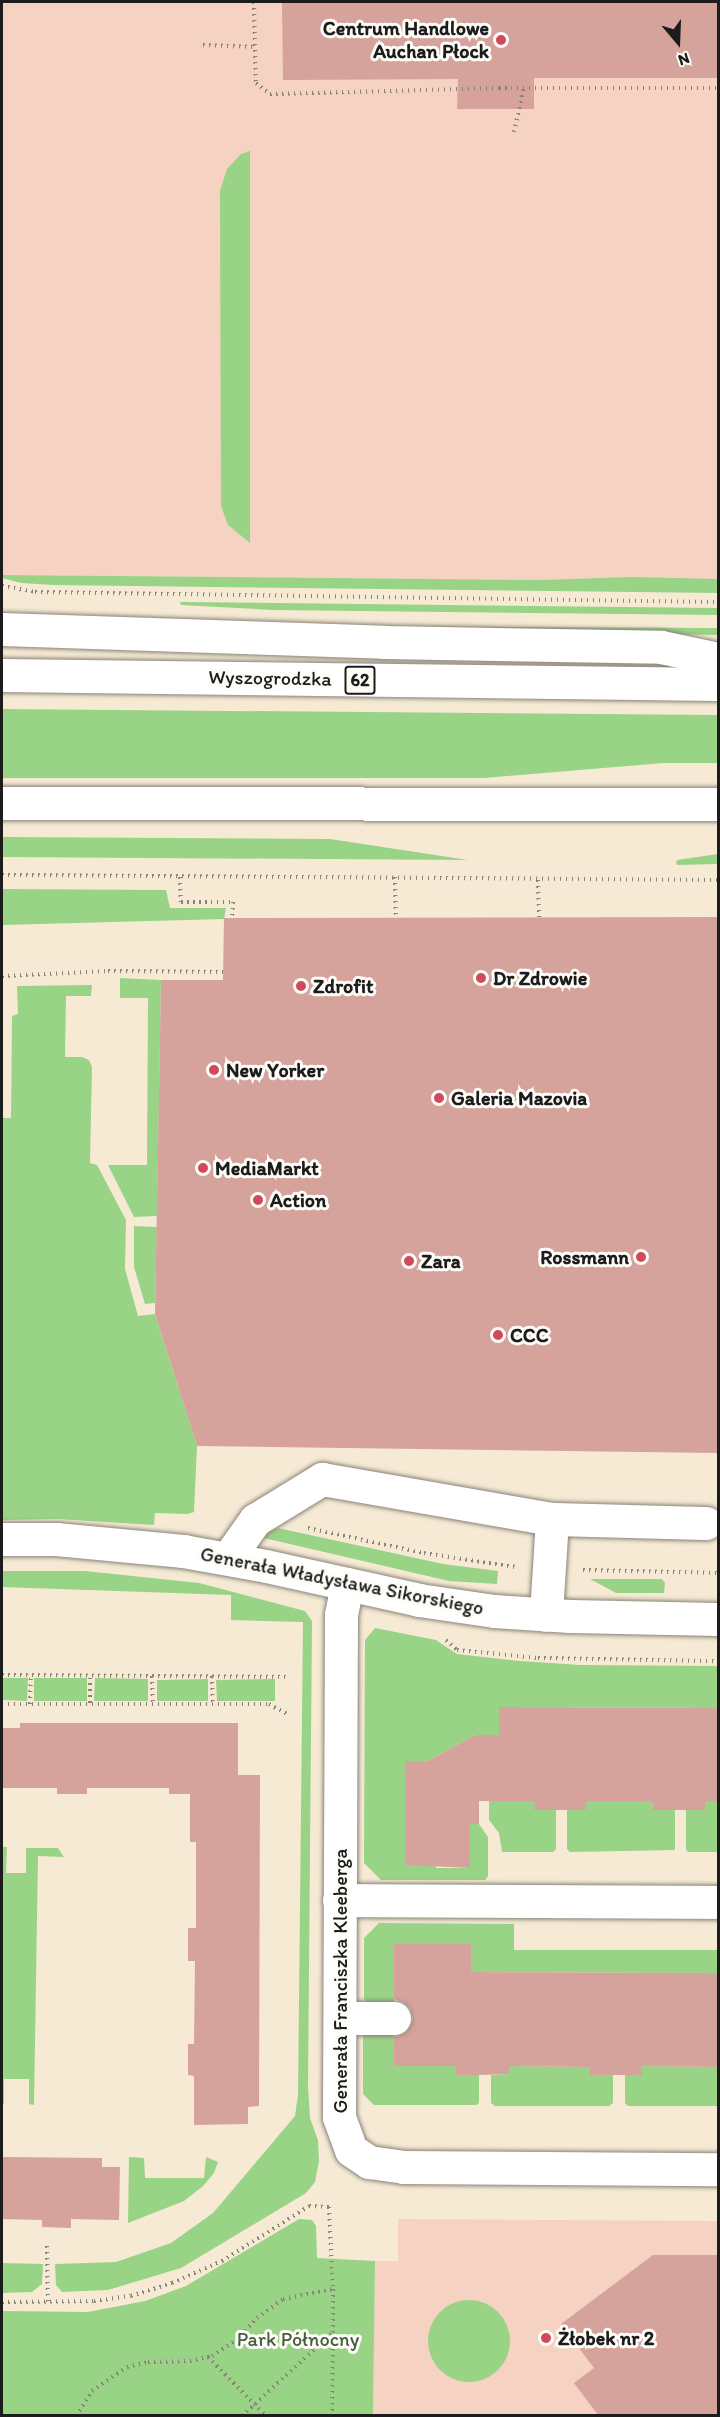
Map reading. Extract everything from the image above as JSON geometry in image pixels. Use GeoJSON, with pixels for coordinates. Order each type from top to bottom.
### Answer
{"type":"FeatureCollection","features":[{"type":"Feature","properties":{"kind":"street"},"geometry":{"type":"LineString","coordinates":[[2,629],[384,642],[661,647],[717,678]]}},
{"type":"Feature","properties":{"kind":"street","name":"Wyszogrodzka"},"geometry":{"type":"LineString","coordinates":[[2,675],[717,678]]}},
{"type":"Feature","properties":{"kind":"street"},"geometry":{"type":"LineString","coordinates":[[633,803],[718,788]]}},
{"type":"Feature","properties":{"kind":"street"},"geometry":{"type":"LineString","coordinates":[[2,802],[718,804]]}},
{"type":"Feature","properties":{"kind":"street"},"geometry":{"type":"LineString","coordinates":[[228,1558],[255,1520],[322,1479],[552,1519],[706,1523]]}},
{"type":"Feature","properties":{"kind":"street"},"geometry":{"type":"LineString","coordinates":[[546,1615],[552,1519]]}},
{"type":"Feature","properties":{"kind":"street","name":"Generała Władysława Sikorskiego"},"geometry":{"type":"LineString","coordinates":[[2,1539],[56,1539],[150,1547],[228,1558],[452,1606],[546,1615],[718,1619]]}},
{"type":"Feature","properties":{"kind":"street","name":"Generała Franciszka Kleeberga"},"geometry":{"type":"LineString","coordinates":[[347,1584],[341,1614],[339,2117],[351,2150],[369,2162],[403,2167],[718,2169]]}},
{"type":"Feature","properties":{"kind":"street"},"geometry":{"type":"LineString","coordinates":[[339,1900],[718,1902]]}},
{"type":"Feature","properties":{"kind":"street"},"geometry":{"type":"LineString","coordinates":[[340,2018],[394,2018]]}},
{"type":"Feature","properties":{"kind":"path"},"geometry":{"type":"LineString","coordinates":[[254,2],[256,83],[270,94],[524,88],[718,88]]}},
{"type":"Feature","properties":{"kind":"path"},"geometry":{"type":"LineString","coordinates":[[203,45],[255,47]]}},
{"type":"Feature","properties":{"kind":"path"},"geometry":{"type":"LineString","coordinates":[[514,132],[524,88]]}},
{"type":"Feature","properties":{"kind":"path"},"geometry":{"type":"LineString","coordinates":[[2,586],[35,592],[718,602]]}},
{"type":"Feature","properties":{"kind":"path"},"geometry":{"type":"LineString","coordinates":[[2,876],[718,880]]}},
{"type":"Feature","properties":{"kind":"path"},"geometry":{"type":"LineString","coordinates":[[180,877],[180,902],[232,902],[232,918]]}},
{"type":"Feature","properties":{"kind":"path"},"geometry":{"type":"LineString","coordinates":[[395,878],[396,918]]}},
{"type":"Feature","properties":{"kind":"path"},"geometry":{"type":"LineString","coordinates":[[538,879],[539,917]]}},
{"type":"Feature","properties":{"kind":"path"},"geometry":{"type":"LineString","coordinates":[[2,976],[108,971],[223,972]]}},
{"type":"Feature","properties":{"kind":"path"},"geometry":{"type":"LineString","coordinates":[[255,1520],[342,1534],[424,1553],[550,1570],[718,1573]]}},
{"type":"Feature","properties":{"kind":"path"},"geometry":{"type":"LineString","coordinates":[[2,1675],[290,1677]]}},
{"type":"Feature","properties":{"kind":"path"},"geometry":{"type":"LineString","coordinates":[[30,1704],[31,1675]]}},
{"type":"Feature","properties":{"kind":"path"},"geometry":{"type":"LineString","coordinates":[[90,1675],[90,1703]]}},
{"type":"Feature","properties":{"kind":"path"},"geometry":{"type":"LineString","coordinates":[[152,1676],[153,1704]]}},
{"type":"Feature","properties":{"kind":"path"},"geometry":{"type":"LineString","coordinates":[[212,1676],[213,1703]]}},
{"type":"Feature","properties":{"kind":"path"},"geometry":{"type":"LineString","coordinates":[[2,1704],[269,1704],[289,1715]]}},
{"type":"Feature","properties":{"kind":"path"},"geometry":{"type":"LineString","coordinates":[[2,2302],[94,2301],[130,2296],[172,2283],[222,2261],[309,2206],[329,2207],[333,2289],[332,2415]]}},
{"type":"Feature","properties":{"kind":"path"},"geometry":{"type":"LineString","coordinates":[[47,2246],[48,2302]]}},
{"type":"Feature","properties":{"kind":"path"},"geometry":{"type":"LineString","coordinates":[[76,2415],[92,2391],[127,2367],[148,2361],[190,2361],[208,2356],[237,2340],[257,2318],[283,2299],[333,2289]]}},
{"type":"Feature","properties":{"kind":"path"},"geometry":{"type":"LineString","coordinates":[[242,2415],[333,2333]]}},
{"type":"Feature","properties":{"kind":"path"},"geometry":{"type":"LineString","coordinates":[[208,2356],[266,2415]]}},
{"type":"Feature","properties":{"kind":"shaded area"},"geometry":{"type":"Polygon","coordinates":[[[2,2],[718,2],[718,593],[631,577],[540,580],[2,575],[2,2]]]}},
{"type":"Feature","properties":{"kind":"shaded area","name":"Żłobek nr 2"},"geometry":{"type":"Polygon","coordinates":[[[398,2219],[718,2221],[718,2415],[373,2416],[375,2261],[398,2261],[398,2219]]]}},
{"type":"Feature","properties":{"kind":"green space"},"geometry":{"type":"Polygon","coordinates":[[[250,151],[250,543],[228,525],[221,506],[220,191],[227,169],[241,154],[250,151]]]}},
{"type":"Feature","properties":{"kind":"green space"},"geometry":{"type":"Polygon","coordinates":[[[2,575],[540,580],[631,577],[718,579],[718,593],[53,585],[21,583],[2,578],[2,575]]]}},
{"type":"Feature","properties":{"kind":"green space"},"geometry":{"type":"Polygon","coordinates":[[[180,602],[718,608],[718,615],[273,610],[181,605],[180,602]]]}},
{"type":"Feature","properties":{"kind":"green space"},"geometry":{"type":"Polygon","coordinates":[[[338,626],[718,628],[718,635],[456,632],[338,626]]]}},
{"type":"Feature","properties":{"kind":"green space"},"geometry":{"type":"Polygon","coordinates":[[[2,709],[718,715],[718,763],[663,763],[484,778],[2,778],[2,709]]]}},
{"type":"Feature","properties":{"kind":"green space"},"geometry":{"type":"Polygon","coordinates":[[[2,837],[330,839],[468,860],[2,857],[2,837]]]}},
{"type":"Feature","properties":{"kind":"green space"},"geometry":{"type":"Polygon","coordinates":[[[718,854],[718,864],[677,865],[676,863],[677,860],[718,854]]]}},
{"type":"Feature","properties":{"kind":"green space"},"geometry":{"type":"Polygon","coordinates":[[[2,889],[166,890],[170,908],[226,908],[224,919],[2,925],[2,889]]]}},
{"type":"Feature","properties":{"kind":"green space"},"geometry":{"type":"Polygon","coordinates":[[[120,978],[161,980],[157,1216],[134,1217],[108,1165],[147,1165],[148,998],[120,998],[120,978]]]}},
{"type":"Feature","properties":{"kind":"green space"},"geometry":{"type":"Polygon","coordinates":[[[92,985],[91,996],[66,996],[65,1057],[82,1057],[89,1060],[92,1067],[90,1163],[97,1165],[126,1220],[125,1269],[138,1316],[155,1314],[197,1446],[194,1512],[188,1514],[155,1513],[154,1525],[58,1519],[2,1520],[2,1118],[11,1118],[12,1016],[18,1014],[17,986],[92,985]]]}},
{"type":"Feature","properties":{"kind":"green space"},"geometry":{"type":"Polygon","coordinates":[[[134,1226],[157,1227],[155,1303],[145,1304],[134,1267],[134,1226]]]}},
{"type":"Feature","properties":{"kind":"green space"},"geometry":{"type":"Polygon","coordinates":[[[278,1528],[443,1564],[498,1571],[497,1584],[449,1581],[264,1538],[268,1532],[278,1528]]]}},
{"type":"Feature","properties":{"kind":"green space"},"geometry":{"type":"Polygon","coordinates":[[[2,1571],[85,1571],[199,1583],[305,1611],[312,1621],[308,2086],[310,2118],[318,2140],[319,2161],[315,2182],[306,2193],[181,2268],[108,2290],[62,2292],[56,2285],[55,2264],[116,2262],[171,2243],[213,2213],[295,2116],[298,2095],[303,1622],[231,1620],[231,1595],[2,1587],[2,1571]]]}},
{"type":"Feature","properties":{"kind":"green space"},"geometry":{"type":"Polygon","coordinates":[[[590,1579],[662,1579],[665,1583],[664,1593],[616,1593],[590,1579]]]}},
{"type":"Feature","properties":{"kind":"green space"},"geometry":{"type":"Polygon","coordinates":[[[375,1628],[436,1640],[457,1654],[520,1661],[580,1665],[718,1666],[718,1708],[506,1707],[499,1735],[475,1735],[426,1762],[407,1762],[436,1868],[470,1868],[470,1824],[479,1824],[488,1837],[488,1876],[485,1880],[381,1880],[364,1863],[365,1640],[375,1628]]]}},
{"type":"Feature","properties":{"kind":"green space"},"geometry":{"type":"Polygon","coordinates":[[[2,1678],[28,1678],[27,1701],[2,1700],[2,1678]]]}},
{"type":"Feature","properties":{"kind":"green space"},"geometry":{"type":"Polygon","coordinates":[[[34,1678],[87,1678],[87,1701],[34,1701],[34,1678]]]}},
{"type":"Feature","properties":{"kind":"green space"},"geometry":{"type":"Polygon","coordinates":[[[95,1678],[148,1679],[148,1701],[94,1701],[95,1678]]]}},
{"type":"Feature","properties":{"kind":"green space"},"geometry":{"type":"Polygon","coordinates":[[[208,1679],[208,1701],[157,1701],[157,1680],[208,1679]]]}},
{"type":"Feature","properties":{"kind":"green space"},"geometry":{"type":"Polygon","coordinates":[[[275,1679],[275,1701],[217,1701],[216,1680],[275,1679]]]}},
{"type":"Feature","properties":{"kind":"green space"},"geometry":{"type":"Polygon","coordinates":[[[489,1801],[535,1801],[535,1810],[556,1810],[556,1849],[553,1852],[502,1852],[499,1833],[489,1820],[489,1801]]]}},
{"type":"Feature","properties":{"kind":"green space"},"geometry":{"type":"Polygon","coordinates":[[[586,1801],[652,1801],[653,1810],[675,1810],[675,1850],[570,1852],[567,1849],[567,1810],[586,1810],[586,1801]]]}},
{"type":"Feature","properties":{"kind":"green space"},"geometry":{"type":"Polygon","coordinates":[[[705,1801],[718,1801],[718,1852],[688,1852],[686,1850],[686,1810],[704,1810],[705,1801]]]}},
{"type":"Feature","properties":{"kind":"green space"},"geometry":{"type":"Polygon","coordinates":[[[2,1847],[7,1847],[6,1873],[26,1873],[26,1848],[58,1848],[64,1857],[38,1856],[34,2105],[29,2104],[29,2079],[4,2079],[4,2104],[2,2104],[2,1847]]]}},
{"type":"Feature","properties":{"kind":"green space"},"geometry":{"type":"Polygon","coordinates":[[[379,1923],[514,1924],[514,1950],[718,1950],[718,1973],[471,1972],[471,1944],[395,1944],[394,2002],[367,2002],[364,1999],[364,1938],[379,1923]]]}},
{"type":"Feature","properties":{"kind":"green space"},"geometry":{"type":"Polygon","coordinates":[[[366,2033],[394,2033],[394,2066],[456,2066],[479,2075],[479,2103],[476,2105],[374,2105],[363,2094],[363,2035],[366,2033]]]}},
{"type":"Feature","properties":{"kind":"green space"},"geometry":{"type":"Polygon","coordinates":[[[509,2066],[590,2067],[590,2075],[613,2075],[613,2103],[609,2106],[495,2106],[491,2103],[491,2075],[508,2074],[509,2066]]]}},
{"type":"Feature","properties":{"kind":"green space"},"geometry":{"type":"Polygon","coordinates":[[[642,2066],[718,2067],[718,2106],[628,2106],[625,2103],[625,2075],[642,2075],[642,2066]]]}},
{"type":"Feature","properties":{"kind":"green space"},"geometry":{"type":"Polygon","coordinates":[[[129,2157],[144,2158],[145,2178],[204,2178],[206,2157],[218,2162],[214,2173],[203,2186],[184,2201],[128,2223],[129,2157]]]}},
{"type":"Feature","properties":{"kind":"green space","name":"Park Północny"},"geometry":{"type":"Polygon","coordinates":[[[299,2219],[312,2220],[316,2226],[317,2258],[375,2261],[373,2415],[2,2415],[2,2311],[88,2312],[145,2301],[186,2286],[299,2219]]]}},
{"type":"Feature","properties":{"kind":"green space"},"geometry":{"type":"Polygon","coordinates":[[[2,2263],[43,2264],[42,2284],[32,2292],[2,2293],[2,2263]]]}},
{"type":"Feature","properties":{"kind":"green space"},"geometry":{"type":"Polygon","coordinates":[[[469,2300],[485,2303],[498,2312],[507,2325],[510,2341],[507,2357],[498,2370],[485,2379],[469,2382],[453,2379],[440,2370],[431,2357],[428,2341],[431,2325],[440,2312],[453,2303],[469,2300]]]}},
{"type":"Feature","properties":{"kind":"building","name":"Centrum Handlowe Auchan Płock"},"geometry":{"type":"Polygon","coordinates":[[[282,2],[718,2],[718,78],[534,78],[534,109],[457,109],[458,79],[283,80],[282,2]]]}},
{"type":"Feature","properties":{"kind":"building","name":"Galeria Mazovia"},"geometry":{"type":"Polygon","coordinates":[[[718,917],[718,1453],[197,1446],[155,1314],[161,980],[223,980],[224,918],[718,917]]]}},
{"type":"Feature","properties":{"kind":"building"},"geometry":{"type":"Polygon","coordinates":[[[499,1707],[718,1708],[718,1801],[705,1801],[705,1810],[653,1810],[652,1801],[586,1801],[586,1810],[534,1810],[535,1801],[479,1801],[479,1824],[470,1824],[470,1868],[406,1865],[406,1761],[426,1762],[475,1735],[499,1735],[499,1707]]]}},
{"type":"Feature","properties":{"kind":"building"},"geometry":{"type":"Polygon","coordinates":[[[20,1723],[238,1723],[238,1775],[260,1775],[259,2106],[248,2107],[248,2124],[194,2125],[194,2076],[188,2075],[188,2044],[194,2044],[195,1961],[188,1961],[188,1928],[196,1928],[196,1842],[190,1842],[190,1794],[169,1794],[169,1788],[87,1788],[87,1794],[57,1794],[57,1788],[2,1788],[2,1728],[20,1728],[20,1723]]]}},
{"type":"Feature","properties":{"kind":"building"},"geometry":{"type":"Polygon","coordinates":[[[394,1944],[471,1944],[471,1972],[718,1973],[718,2067],[642,2066],[642,2075],[590,2075],[590,2067],[509,2066],[509,2074],[456,2075],[456,2066],[394,2066],[394,2037],[404,2034],[413,2019],[410,2008],[394,1999],[394,1944]]]}},
{"type":"Feature","properties":{"kind":"building"},"geometry":{"type":"Polygon","coordinates":[[[2,2157],[102,2158],[102,2167],[120,2167],[119,2220],[71,2219],[71,2228],[42,2227],[42,2220],[2,2219],[2,2157]]]}},
{"type":"Feature","properties":{"kind":"building"},"geometry":{"type":"Polygon","coordinates":[[[653,2255],[718,2255],[718,2415],[598,2415],[574,2383],[594,2368],[561,2324],[653,2255]]]}},
{"type":"Feature","properties":{"kind":"place","name":"Centrum Handlowe Auchan Płock"},"geometry":{"type":"Point","coordinates":[501,40]}},
{"type":"Feature","properties":{"kind":"place","name":"Dr Zdrowie"},"geometry":{"type":"Point","coordinates":[481,978]}},
{"type":"Feature","properties":{"kind":"place","name":"Zdrofit"},"geometry":{"type":"Point","coordinates":[301,986]}},
{"type":"Feature","properties":{"kind":"place","name":"New Yorker"},"geometry":{"type":"Point","coordinates":[214,1070]}},
{"type":"Feature","properties":{"kind":"place","name":"Galeria Mazovia"},"geometry":{"type":"Point","coordinates":[439,1098]}},
{"type":"Feature","properties":{"kind":"place","name":"MediaMarkt"},"geometry":{"type":"Point","coordinates":[203,1168]}},
{"type":"Feature","properties":{"kind":"place","name":"Action"},"geometry":{"type":"Point","coordinates":[258,1200]}},
{"type":"Feature","properties":{"kind":"place","name":"Rossmann"},"geometry":{"type":"Point","coordinates":[641,1257]}},
{"type":"Feature","properties":{"kind":"place","name":"Zara"},"geometry":{"type":"Point","coordinates":[409,1261]}},
{"type":"Feature","properties":{"kind":"place","name":"CCC"},"geometry":{"type":"Point","coordinates":[498,1335]}},
{"type":"Feature","properties":{"kind":"place","name":"Żłobek nr 2"},"geometry":{"type":"Point","coordinates":[546,2338]}}]}
